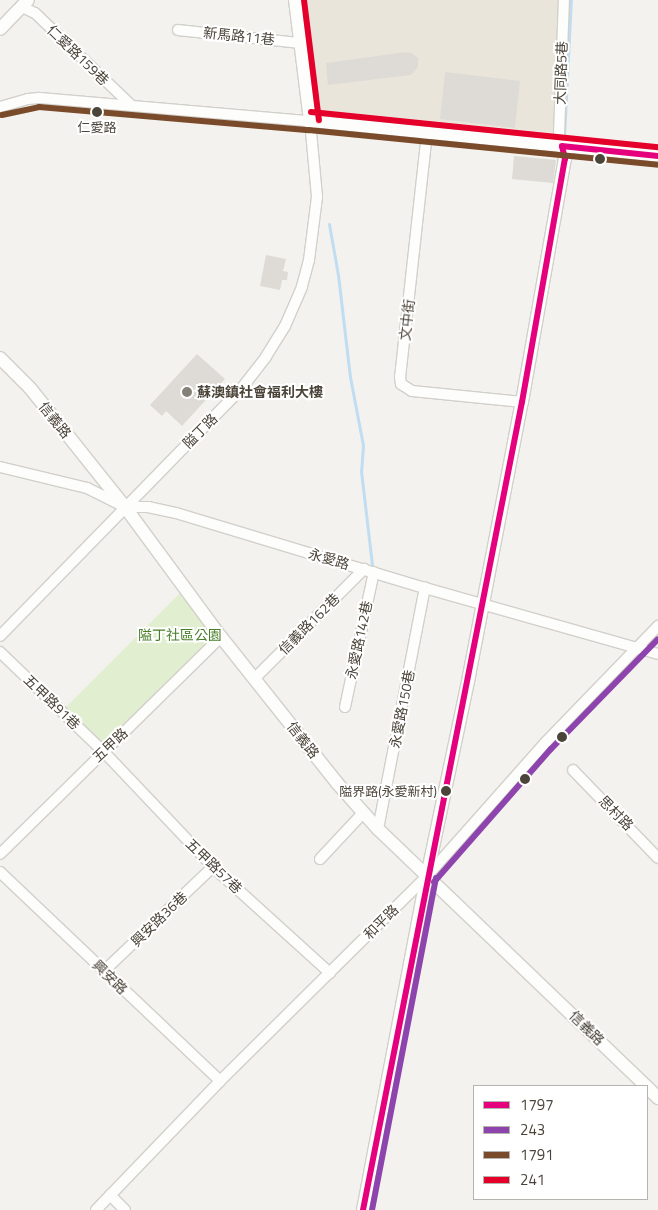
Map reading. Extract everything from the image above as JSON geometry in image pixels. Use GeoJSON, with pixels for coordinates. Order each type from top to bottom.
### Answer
{"type":"FeatureCollection","features":[{"type":"Feature","properties":{"kind":"street"},"geometry":{"type":"LineString","coordinates":[[295,0],[310,122]]}},
{"type":"Feature","properties":{"kind":"street","name":"大同路5巷"},"geometry":{"type":"LineString","coordinates":[[562,146],[559,134],[564,0]]}},
{"type":"Feature","properties":{"kind":"street"},"geometry":{"type":"LineString","coordinates":[[0,29],[25,3]]}},
{"type":"Feature","properties":{"kind":"street","name":"仁愛路159巷"},"geometry":{"type":"LineString","coordinates":[[25,3],[132,106]]}},
{"type":"Feature","properties":{"kind":"street","name":"新馬路11巷"},"geometry":{"type":"LineString","coordinates":[[178,30],[300,43]]}},
{"type":"Feature","properties":{"kind":"street"},"geometry":{"type":"LineString","coordinates":[[0,106],[39,98],[427,132],[658,156]]}},
{"type":"Feature","properties":{"kind":"street","name":"隘丁路"},"geometry":{"type":"LineString","coordinates":[[0,636],[241,389],[266,357],[285,326],[302,287],[316,225],[316,179],[310,122]]}},
{"type":"Feature","properties":{"kind":"street","name":"文中街"},"geometry":{"type":"LineString","coordinates":[[427,132],[400,377],[402,384],[412,391],[522,402]]}},
{"type":"Feature","properties":{"kind":"street"},"geometry":{"type":"LineString","coordinates":[[363,1210],[407,990],[427,876],[522,402],[565,159],[562,146]]}},
{"type":"Feature","properties":{"kind":"street","name":"信義路"},"geometry":{"type":"LineString","coordinates":[[0,358],[30,388],[125,507],[221,637],[337,784],[378,829],[646,1085]]}},
{"type":"Feature","properties":{"kind":"street","name":"永愛路"},"geometry":{"type":"LineString","coordinates":[[0,468],[87,488],[125,507],[148,507],[176,513],[425,588],[658,654]]}},
{"type":"Feature","properties":{"kind":"street","name":"信義路162巷"},"geometry":{"type":"LineString","coordinates":[[254,679],[369,570]]}},
{"type":"Feature","properties":{"kind":"street","name":"永愛路142巷"},"geometry":{"type":"LineString","coordinates":[[345,707],[369,570]]}},
{"type":"Feature","properties":{"kind":"street","name":"永愛路150巷"},"geometry":{"type":"LineString","coordinates":[[378,829],[425,588]]}},
{"type":"Feature","properties":{"kind":"street","name":"和平路"},"geometry":{"type":"LineString","coordinates":[[96,1210],[220,1081],[427,876],[545,743],[658,626]]}},
{"type":"Feature","properties":{"kind":"street","name":"五甲路"},"geometry":{"type":"LineString","coordinates":[[0,854],[221,637]]}},
{"type":"Feature","properties":{"kind":"street","name":"五甲路91巷"},"geometry":{"type":"LineString","coordinates":[[0,652],[104,752]]}},
{"type":"Feature","properties":{"kind":"street","name":"五甲路57巷"},"geometry":{"type":"LineString","coordinates":[[104,752],[213,867],[330,973]]}},
{"type":"Feature","properties":{"kind":"street","name":"思村路"},"geometry":{"type":"LineString","coordinates":[[573,770],[658,858]]}},
{"type":"Feature","properties":{"kind":"street"},"geometry":{"type":"LineString","coordinates":[[320,859],[363,812]]}},
{"type":"Feature","properties":{"kind":"street","name":"興安路36巷"},"geometry":{"type":"LineString","coordinates":[[104,972],[213,867]]}},
{"type":"Feature","properties":{"kind":"street","name":"興安路"},"geometry":{"type":"LineString","coordinates":[[0,872],[220,1081]]}},
{"type":"Feature","properties":{"kind":"street","name":"信義路"},"geometry":{"type":"LineString","coordinates":[[648,1087],[658,1098]]}},
{"type":"Feature","properties":{"kind":"street"},"geometry":{"type":"LineString","coordinates":[[110,1195],[125,1210]]}},
{"type":"Feature","properties":{"kind":"shaded area"},"geometry":{"type":"Polygon","coordinates":[[[307,0],[558,0],[553,133],[320,110],[307,0]]]}},
{"type":"Feature","properties":{"kind":"green space","name":"隘丁社區公園"},"geometry":{"type":"Polygon","coordinates":[[[185,588],[221,637],[104,752],[61,712],[185,588]]]}},
{"type":"Feature","properties":{"kind":"building"},"geometry":{"type":"Polygon","coordinates":[[[406,52],[412,53],[418,58],[418,67],[411,75],[328,85],[326,63],[406,52]]]}},
{"type":"Feature","properties":{"kind":"building"},"geometry":{"type":"Polygon","coordinates":[[[445,72],[520,81],[515,128],[440,119],[445,72]]]}},
{"type":"Feature","properties":{"kind":"building"},"geometry":{"type":"Polygon","coordinates":[[[514,156],[556,160],[553,183],[512,179],[514,156]]]}},
{"type":"Feature","properties":{"kind":"building"},"geometry":{"type":"Polygon","coordinates":[[[266,255],[286,259],[283,271],[288,272],[287,280],[282,280],[280,290],[260,286],[266,255]]]}},
{"type":"Feature","properties":{"kind":"building","name":"蘇澳鎮社會福利大樓"},"geometry":{"type":"Polygon","coordinates":[[[197,354],[225,379],[182,426],[166,411],[162,416],[150,405],[197,354]]]}},
{"type":"Feature","properties":{"kind":"waterway"},"geometry":{"type":"LineString","coordinates":[[564,137],[571,0]]}},
{"type":"Feature","properties":{"kind":"waterway"},"geometry":{"type":"LineString","coordinates":[[329,224],[338,275],[350,377],[363,445],[361,471],[372,565]]}},
{"type":"Feature","properties":{"kind":"transit line","name":"241"},"geometry":{"type":"LineString","coordinates":[[304,0],[319,120]]}},
{"type":"Feature","properties":{"kind":"transit line","name":"1791"},"geometry":{"type":"LineString","coordinates":[[2,115],[39,107],[309,130],[657,165]]}},
{"type":"Feature","properties":{"kind":"transit line","name":"241"},"geometry":{"type":"LineString","coordinates":[[311,112],[658,147]]}},
{"type":"Feature","properties":{"kind":"transit line","name":"1797"},"geometry":{"type":"LineString","coordinates":[[562,146],[658,156]]}},
{"type":"Feature","properties":{"kind":"transit line","name":"1797"},"geometry":{"type":"LineString","coordinates":[[363,1210],[522,402],[565,159],[562,146]]}},
{"type":"Feature","properties":{"kind":"transit line","name":"243"},"geometry":{"type":"LineString","coordinates":[[434,882],[551,749],[658,639]]}},
{"type":"Feature","properties":{"kind":"transit line","name":"243"},"geometry":{"type":"LineString","coordinates":[[372,1210],[436,878]]}},
{"type":"Feature","properties":{"kind":"place","name":"仁愛路"},"geometry":{"type":"Point","coordinates":[97,112]}},
{"type":"Feature","properties":{"kind":"place","name":"蘇澳鎮社會福利大樓"},"geometry":{"type":"Point","coordinates":[187,392]}},
{"type":"Feature","properties":{"kind":"place","name":"隘界路(永愛新村)"},"geometry":{"type":"Point","coordinates":[446,791]}}]}
